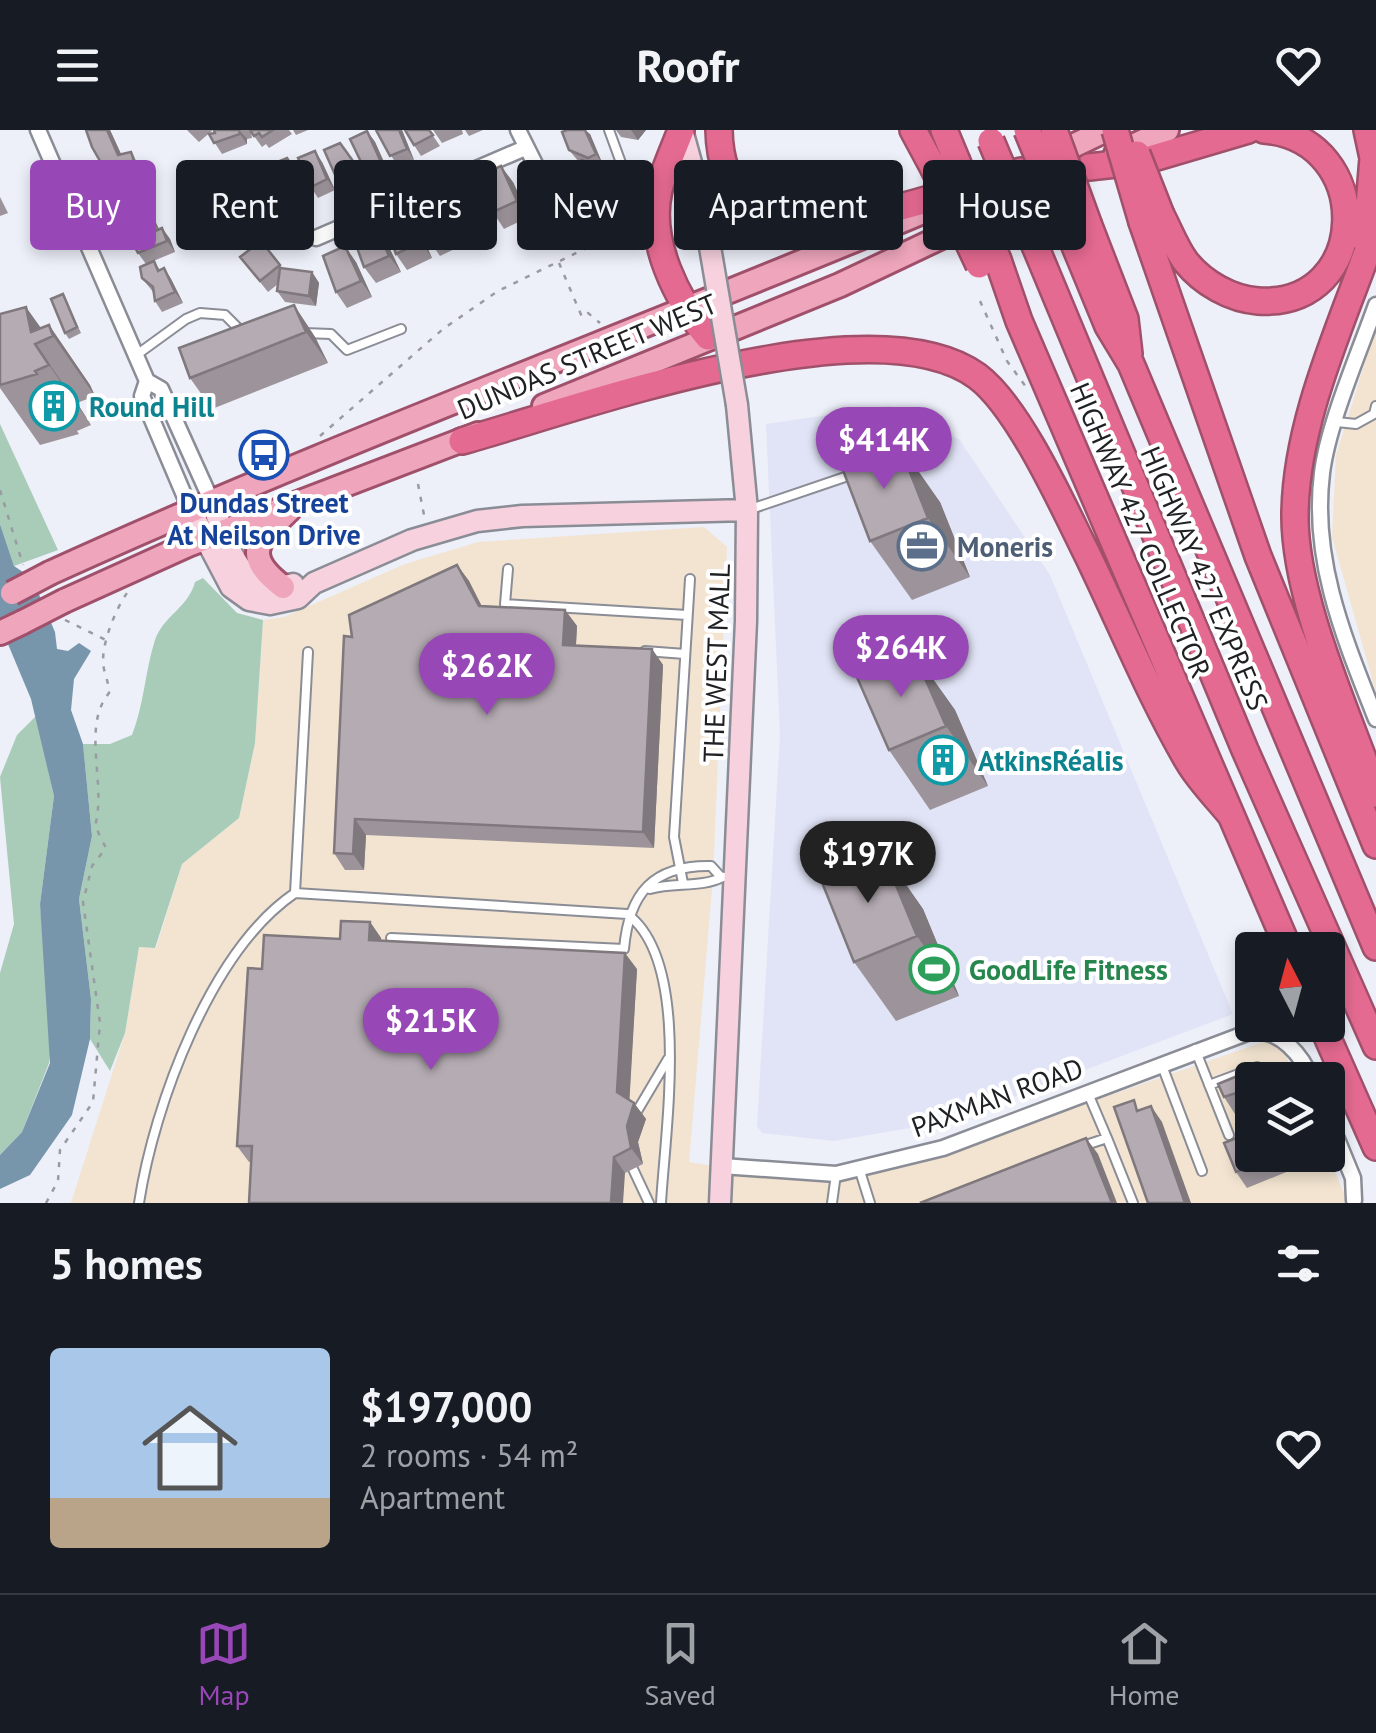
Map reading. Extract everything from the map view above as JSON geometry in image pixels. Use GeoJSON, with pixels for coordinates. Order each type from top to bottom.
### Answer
{"type":"FeatureCollection","features":[{"type":"Feature","properties":{"kind":"highway"},"geometry":{"type":"LineString","coordinates":[[682,130],[658,192],[658,224],[664,257],[687,311],[708,338]]}},
{"type":"Feature","properties":{"kind":"highway"},"geometry":{"type":"LineString","coordinates":[[719,130],[726,177],[749,203],[792,221],[845,219],[923,198]]}},
{"type":"Feature","properties":{"kind":"highway"},"geometry":{"type":"LineString","coordinates":[[912,130],[941,160]]}},
{"type":"Feature","properties":{"kind":"highway","name":"HIGHWAY 427 COLLECTOR"},"geometry":{"type":"LineString","coordinates":[[944,130],[945,160]]}},
{"type":"Feature","properties":{"kind":"highway","name":"HIGHWAY 427 EXPRESS"},"geometry":{"type":"LineString","coordinates":[[1027,130],[1043,160]]}},
{"type":"Feature","properties":{"kind":"highway"},"geometry":{"type":"LineString","coordinates":[[1054,130],[1062,160]]}},
{"type":"Feature","properties":{"kind":"highway"},"geometry":{"type":"LineString","coordinates":[[1115,130],[1151,219],[1185,261],[1206,282],[1242,300],[1282,302],[1316,286],[1340,257],[1347,236],[1346,193],[1323,155],[1303,138],[1264,130]]}},
{"type":"Feature","properties":{"kind":"highway"},"geometry":{"type":"LineString","coordinates":[[1128,130],[1151,219],[1258,556],[1376,845]]}},
{"type":"Feature","properties":{"kind":"highway"},"geometry":{"type":"LineString","coordinates":[[1089,167],[1143,161],[1248,130]]}},
{"type":"Feature","properties":{"kind":"highway"},"geometry":{"type":"LineString","coordinates":[[1364,262],[1372,158],[1367,130]]}},
{"type":"Feature","properties":{"kind":"highway","name":"HIGHWAY 427 EXPRESS"},"geometry":{"type":"LineString","coordinates":[[988,136],[1245,750],[1376,1046]]}},
{"type":"Feature","properties":{"kind":"highway"},"geometry":{"type":"LineString","coordinates":[[1376,227],[1300,457],[1294,516],[1303,585],[1376,794]]}},
{"type":"Feature","properties":{"kind":"highway","name":"HIGHWAY 427 COLLECTOR"},"geometry":{"type":"LineString","coordinates":[[983,250],[1019,320],[1280,932]]}},
{"type":"Feature","properties":{"kind":"highway","name":"HIGHWAY 427 EXPRESS"},"geometry":{"type":"LineString","coordinates":[[1086,250],[1108,326],[1131,364],[1376,946]]}},
{"type":"Feature","properties":{"kind":"highway"},"geometry":{"type":"LineString","coordinates":[[462,441],[694,377],[811,352],[872,347],[920,352],[976,376],[1004,405],[1056,490],[1189,763],[1230,814]]}},
{"type":"Feature","properties":{"kind":"highway"},"geometry":{"type":"LineString","coordinates":[[1330,1042],[1376,1147]]}},
{"type":"Feature","properties":{"kind":"main road","name":"THE WEST MALL"},"geometry":{"type":"LineString","coordinates":[[682,130],[704,206],[737,405],[748,510],[729,877],[720,1203]]}},
{"type":"Feature","properties":{"kind":"main road","name":"DUNDAS STREET WEST"},"geometry":{"type":"LineString","coordinates":[[1043,160],[1106,130]]}},
{"type":"Feature","properties":{"kind":"main road","name":"DUNDAS STREET WEST"},"geometry":{"type":"LineString","coordinates":[[0,633],[213,535],[462,441],[840,285],[1167,130]]}},
{"type":"Feature","properties":{"kind":"main road","name":"DUNDAS STREET WEST"},"geometry":{"type":"LineString","coordinates":[[6,596],[200,504],[687,311],[923,212]]}},
{"type":"Feature","properties":{"kind":"main road"},"geometry":{"type":"LineString","coordinates":[[200,504],[228,583],[248,600],[288,602],[314,583],[412,540],[477,522],[522,516],[748,510]]}},
{"type":"Feature","properties":{"kind":"main road"},"geometry":{"type":"LineString","coordinates":[[283,587],[260,567],[258,546],[296,504]]}},
{"type":"Feature","properties":{"kind":"main road"},"geometry":{"type":"LineString","coordinates":[[213,535],[249,579],[265,588],[314,583]]}},
{"type":"Feature","properties":{"kind":"street"},"geometry":{"type":"LineString","coordinates":[[38,130],[146,381],[142,396],[200,504]]}},
{"type":"Feature","properties":{"kind":"street"},"geometry":{"type":"LineString","coordinates":[[518,130],[532,160]]}},
{"type":"Feature","properties":{"kind":"street"},"geometry":{"type":"LineString","coordinates":[[316,238],[525,148]]}},
{"type":"Feature","properties":{"kind":"street"},"geometry":{"type":"LineString","coordinates":[[1376,304],[1322,472],[1322,542],[1334,612],[1376,719]]}},
{"type":"Feature","properties":{"kind":"street"},"geometry":{"type":"LineString","coordinates":[[146,381],[160,389],[200,504]]}},
{"type":"Feature","properties":{"kind":"street","name":"PAXMAN ROAD"},"geometry":{"type":"LineString","coordinates":[[722,1166],[836,1174],[943,1148],[1195,1049],[1252,1031],[1281,1039],[1304,1062]]}},
{"type":"Feature","properties":{"kind":"street"},"geometry":{"type":"LineString","coordinates":[[1345,1158],[1353,1178],[1353,1202]]}},
{"type":"Feature","properties":{"kind":"lane"},"geometry":{"type":"LineString","coordinates":[[609,130],[620,160]]}},
{"type":"Feature","properties":{"kind":"lane"},"geometry":{"type":"LineString","coordinates":[[136,356],[200,314],[225,315],[254,343]]}},
{"type":"Feature","properties":{"kind":"lane"},"geometry":{"type":"LineString","coordinates":[[292,336],[331,334],[347,350],[402,329]]}},
{"type":"Feature","properties":{"kind":"lane"},"geometry":{"type":"LineString","coordinates":[[1337,422],[1356,424],[1374,414],[1376,406]]}},
{"type":"Feature","properties":{"kind":"lane"},"geometry":{"type":"LineString","coordinates":[[748,510],[848,476]]}},
{"type":"Feature","properties":{"kind":"lane"},"geometry":{"type":"LineString","coordinates":[[508,569],[506,604],[688,615]]}},
{"type":"Feature","properties":{"kind":"lane"},"geometry":{"type":"LineString","coordinates":[[684,883],[674,837],[690,579]]}},
{"type":"Feature","properties":{"kind":"lane"},"geometry":{"type":"LineString","coordinates":[[630,650],[685,654]]}},
{"type":"Feature","properties":{"kind":"lane"},"geometry":{"type":"LineString","coordinates":[[295,893],[308,652]]}},
{"type":"Feature","properties":{"kind":"lane"},"geometry":{"type":"LineString","coordinates":[[390,938],[624,949],[627,914],[661,873],[680,865],[711,866],[729,877]]}},
{"type":"Feature","properties":{"kind":"lane"},"geometry":{"type":"LineString","coordinates":[[645,890],[684,883],[710,884],[729,877]]}},
{"type":"Feature","properties":{"kind":"lane"},"geometry":{"type":"LineString","coordinates":[[139,1203],[147,1150],[214,982],[268,912],[295,893],[627,914],[642,924],[667,994],[670,1055],[661,1203]]}},
{"type":"Feature","properties":{"kind":"lane"},"geometry":{"type":"LineString","coordinates":[[1195,1049],[1229,1136]]}},
{"type":"Feature","properties":{"kind":"lane"},"geometry":{"type":"LineString","coordinates":[[636,1113],[670,1055]]}},
{"type":"Feature","properties":{"kind":"lane"},"geometry":{"type":"LineString","coordinates":[[1161,1063],[1202,1171]]}},
{"type":"Feature","properties":{"kind":"lane"},"geometry":{"type":"LineString","coordinates":[[1209,1085],[1235,1075]]}},
{"type":"Feature","properties":{"kind":"lane"},"geometry":{"type":"LineString","coordinates":[[1087,1091],[1133,1203]]}},
{"type":"Feature","properties":{"kind":"lane"},"geometry":{"type":"LineString","coordinates":[[1070,1151],[1107,1138]]}},
{"type":"Feature","properties":{"kind":"lane"},"geometry":{"type":"LineString","coordinates":[[859,1168],[870,1203]]}},
{"type":"Feature","properties":{"kind":"lane"},"geometry":{"type":"LineString","coordinates":[[633,1169],[649,1203]]}},
{"type":"Feature","properties":{"kind":"lane"},"geometry":{"type":"LineString","coordinates":[[832,1203],[836,1174]]}},
{"type":"Feature","properties":{"kind":"path"},"geometry":{"type":"LineString","coordinates":[[320,436],[443,329],[498,291],[546,266],[559,262],[582,317],[588,312],[604,325]]}},
{"type":"Feature","properties":{"kind":"path"},"geometry":{"type":"LineString","coordinates":[[980,301],[1019,381],[1028,388],[1050,393]]}},
{"type":"Feature","properties":{"kind":"path"},"geometry":{"type":"LineString","coordinates":[[418,484],[424,516]]}},
{"type":"Feature","properties":{"kind":"path"},"geometry":{"type":"LineString","coordinates":[[46,1203],[58,1181],[60,1150],[93,1102],[100,1023],[84,902],[92,866],[106,848],[95,826],[102,802],[96,710],[110,693],[104,654],[113,615],[135,585]]}},
{"type":"Feature","properties":{"kind":"shaded area"},"geometry":{"type":"Polygon","coordinates":[[[1376,327],[1376,693],[1332,537],[1336,455],[1376,327]]]}},
{"type":"Feature","properties":{"kind":"shaded area"},"geometry":{"type":"Polygon","coordinates":[[[890,406],[959,439],[1050,575],[1233,1014],[950,1121],[834,1141],[762,1133],[757,1126],[780,735],[766,424],[890,406]]]}},
{"type":"Feature","properties":{"kind":"shaded area"},"geometry":{"type":"Polygon","coordinates":[[[704,527],[727,547],[713,877],[689,1162],[796,1180],[902,1167],[1264,1042],[1280,1042],[1288,1062],[1235,1062],[1235,1172],[1335,1172],[1348,1203],[71,1203],[125,1033],[139,947],[156,948],[182,864],[239,818],[255,743],[263,620],[284,617],[405,564],[478,542],[704,527]]]}},
{"type":"Feature","properties":{"kind":"green space"},"geometry":{"type":"Polygon","coordinates":[[[0,424],[58,550],[14,566],[0,524],[0,424]]]}},
{"type":"Feature","properties":{"kind":"green space"},"geometry":{"type":"Polygon","coordinates":[[[203,578],[237,613],[263,620],[255,743],[239,818],[182,864],[155,948],[139,947],[125,1033],[110,1071],[90,1039],[91,999],[79,899],[92,836],[83,744],[110,744],[132,735],[159,631],[187,599],[195,582],[203,578]]]}},
{"type":"Feature","properties":{"kind":"green space"},"geometry":{"type":"Polygon","coordinates":[[[36,716],[54,796],[40,904],[52,1040],[49,1063],[22,1132],[0,1155],[0,973],[14,924],[0,777],[17,735],[36,716]]]}},
{"type":"Feature","properties":{"kind":"water"},"geometry":{"type":"Polygon","coordinates":[[[0,524],[14,566],[32,578],[55,632],[57,649],[68,651],[79,643],[91,651],[74,679],[71,710],[83,744],[92,836],[79,899],[91,999],[90,1039],[72,1115],[30,1175],[0,1189],[0,1155],[22,1132],[50,1063],[40,904],[54,796],[31,699],[0,625],[0,524]]]}},
{"type":"Feature","properties":{"kind":"building"},"geometry":{"type":"Polygon","coordinates":[[[86,130],[107,130],[118,155],[131,152],[134,160],[99,160],[86,130]]]}},
{"type":"Feature","properties":{"kind":"building"},"geometry":{"type":"Polygon","coordinates":[[[214,130],[239,130],[240,134],[214,143],[209,134],[214,130]]]}},
{"type":"Feature","properties":{"kind":"building"},"geometry":{"type":"Polygon","coordinates":[[[250,130],[273,130],[262,137],[259,133],[254,136],[250,130]]]}},
{"type":"Feature","properties":{"kind":"building"},"geometry":{"type":"Polygon","coordinates":[[[376,130],[399,130],[407,149],[390,156],[376,130]]]}},
{"type":"Feature","properties":{"kind":"building"},"geometry":{"type":"Polygon","coordinates":[[[405,130],[429,130],[433,135],[414,145],[405,130]]]}},
{"type":"Feature","properties":{"kind":"building"},"geometry":{"type":"Polygon","coordinates":[[[585,130],[596,154],[588,158],[569,150],[562,132],[585,130]]]}},
{"type":"Feature","properties":{"kind":"building"},"geometry":{"type":"Polygon","coordinates":[[[367,131],[380,160],[360,160],[350,139],[367,131]]]}},
{"type":"Feature","properties":{"kind":"building"},"geometry":{"type":"Polygon","coordinates":[[[340,143],[352,160],[334,160],[334,172],[324,150],[340,143]]]}},
{"type":"Feature","properties":{"kind":"building"},"geometry":{"type":"Polygon","coordinates":[[[315,151],[327,179],[314,186],[314,160],[298,158],[315,151]]]}},
{"type":"Feature","properties":{"kind":"building"},"geometry":{"type":"Polygon","coordinates":[[[501,166],[517,201],[497,210],[497,168],[501,166]]]}},
{"type":"Feature","properties":{"kind":"building"},"geometry":{"type":"Polygon","coordinates":[[[162,228],[167,241],[156,246],[156,231],[162,228]]]}},
{"type":"Feature","properties":{"kind":"building"},"geometry":{"type":"Polygon","coordinates":[[[249,250],[268,250],[280,265],[260,281],[240,257],[249,250]]]}},
{"type":"Feature","properties":{"kind":"building"},"geometry":{"type":"Polygon","coordinates":[[[347,250],[361,281],[336,292],[323,256],[347,250]]]}},
{"type":"Feature","properties":{"kind":"building"},"geometry":{"type":"Polygon","coordinates":[[[358,250],[386,250],[389,256],[364,267],[358,250]]]}},
{"type":"Feature","properties":{"kind":"building"},"geometry":{"type":"Polygon","coordinates":[[[154,261],[158,271],[164,268],[175,292],[155,301],[153,287],[142,278],[140,267],[154,261]]]}},
{"type":"Feature","properties":{"kind":"building"},"geometry":{"type":"Polygon","coordinates":[[[280,268],[312,272],[309,296],[277,291],[280,268]]]}},
{"type":"Feature","properties":{"kind":"building"},"geometry":{"type":"Polygon","coordinates":[[[63,294],[77,327],[65,333],[51,299],[63,294]]]}},
{"type":"Feature","properties":{"kind":"building"},"geometry":{"type":"Polygon","coordinates":[[[294,305],[306,332],[190,378],[179,348],[294,305]]]}},
{"type":"Feature","properties":{"kind":"building"},"geometry":{"type":"Polygon","coordinates":[[[26,307],[31,332],[49,325],[53,336],[35,344],[49,365],[35,371],[37,374],[0,385],[0,314],[26,307]]]}},
{"type":"Feature","properties":{"kind":"building"},"geometry":{"type":"Polygon","coordinates":[[[898,442],[928,518],[870,541],[841,465],[898,442]]]}},
{"type":"Feature","properties":{"kind":"building"},"geometry":{"type":"Polygon","coordinates":[[[457,565],[479,606],[565,610],[563,645],[652,649],[643,832],[355,819],[353,854],[334,853],[344,636],[352,637],[349,615],[457,565]]]}},
{"type":"Feature","properties":{"kind":"building"},"geometry":{"type":"Polygon","coordinates":[[[913,651],[946,726],[889,750],[856,675],[913,651]]]}},
{"type":"Feature","properties":{"kind":"building"},"geometry":{"type":"Polygon","coordinates":[[[881,849],[917,936],[854,962],[819,875],[881,849]]]}},
{"type":"Feature","properties":{"kind":"building"},"geometry":{"type":"Polygon","coordinates":[[[341,921],[370,922],[369,940],[625,953],[617,1092],[634,1103],[627,1126],[631,1148],[614,1157],[611,1203],[249,1203],[252,1146],[237,1146],[248,968],[262,969],[264,935],[340,939],[341,921]]]}},
{"type":"Feature","properties":{"kind":"building"},"geometry":{"type":"Polygon","coordinates":[[[1235,1077],[1235,1093],[1224,1097],[1218,1084],[1235,1077]]]}},
{"type":"Feature","properties":{"kind":"building"},"geometry":{"type":"Polygon","coordinates":[[[1134,1100],[1137,1111],[1151,1106],[1185,1203],[1148,1203],[1114,1107],[1134,1100]]]}},
{"type":"Feature","properties":{"kind":"building"},"geometry":{"type":"Polygon","coordinates":[[[1086,1138],[1112,1203],[920,1203],[1086,1138]]]}},
{"type":"Feature","properties":{"kind":"building"},"geometry":{"type":"Polygon","coordinates":[[[1235,1139],[1235,1170],[1224,1143],[1235,1139]]]}},
{"type":"Feature","properties":{"kind":"place","name":"Round Hill"},"geometry":{"type":"Point","coordinates":[54,406]}},
{"type":"Feature","properties":{"kind":"place","name":"Dundas Street At Neilson Drive"},"geometry":{"type":"Point","coordinates":[264,455]}},
{"type":"Feature","properties":{"kind":"place","name":"Moneris"},"geometry":{"type":"Point","coordinates":[922,546]}},
{"type":"Feature","properties":{"kind":"place","name":"AtkinsRéalis"},"geometry":{"type":"Point","coordinates":[943,760]}},
{"type":"Feature","properties":{"kind":"place","name":"GoodLife Fitness"},"geometry":{"type":"Point","coordinates":[934,969]}}]}
